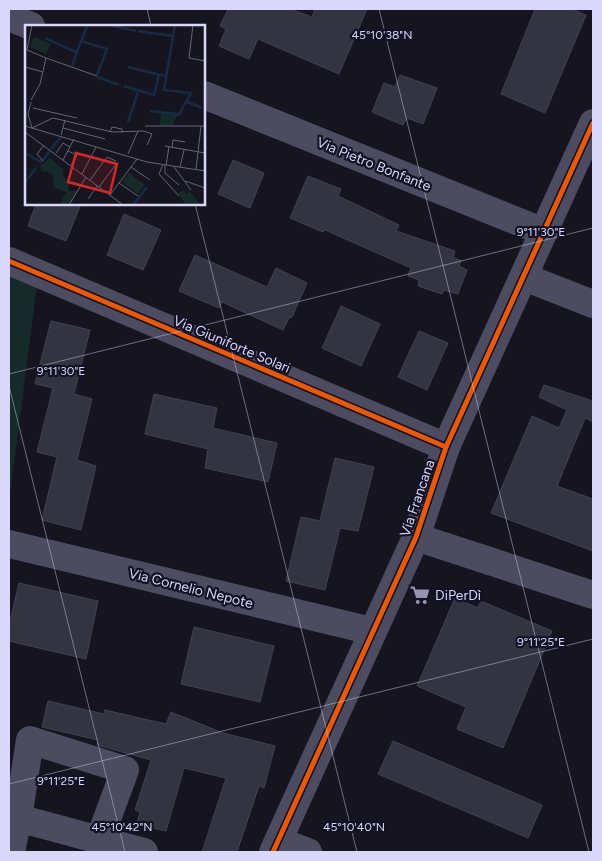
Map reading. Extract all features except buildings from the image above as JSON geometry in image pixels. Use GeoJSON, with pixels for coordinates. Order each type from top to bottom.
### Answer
{"type":"FeatureCollection","features":[{"type":"Feature","properties":{"kind":"street"},"geometry":{"type":"LineString","coordinates":[[9,17],[29,25]]}},
{"type":"Feature","properties":{"kind":"street","name":"Via Pietro Bonfante"},"geometry":{"type":"LineString","coordinates":[[205,95],[544,232]]}},
{"type":"Feature","properties":{"kind":"street","name":"Via Francana"},"geometry":{"type":"LineString","coordinates":[[308,852],[276,846],[416,537],[446,447],[593,123]]}},
{"type":"Feature","properties":{"kind":"street","name":"Via Giuniforte Solari"},"geometry":{"type":"LineString","coordinates":[[9,261],[446,447]]}},
{"type":"Feature","properties":{"kind":"street"},"geometry":{"type":"LineString","coordinates":[[524,277],[593,304]]}},
{"type":"Feature","properties":{"kind":"street","name":"Via Francana"},"geometry":{"type":"LineString","coordinates":[[416,537],[593,595]]}},
{"type":"Feature","properties":{"kind":"street","name":"Via Cornelio Nepote"},"geometry":{"type":"LineString","coordinates":[[9,544],[372,631]]}},
{"type":"Feature","properties":{"kind":"street"},"geometry":{"type":"LineString","coordinates":[[12,852],[30,740],[125,770],[100,838]]}},
{"type":"Feature","properties":{"kind":"street"},"geometry":{"type":"LineString","coordinates":[[18,818],[100,838],[144,852]]}},
{"type":"Feature","properties":{"kind":"green space"},"geometry":{"type":"Polygon","coordinates":[[[9,267],[38,277],[9,502],[9,267]]]}},
{"type":"Feature","properties":{"kind":"cycle path"},"geometry":{"type":"LineString","coordinates":[[273,852],[416,537],[446,447],[593,123]]}},
{"type":"Feature","properties":{"kind":"cycle path"},"geometry":{"type":"LineString","coordinates":[[9,261],[446,447]]}},
{"type":"Feature","properties":{"kind":"place","name":"DiPerDì"},"geometry":{"type":"Point","coordinates":[420,595]}}]}
